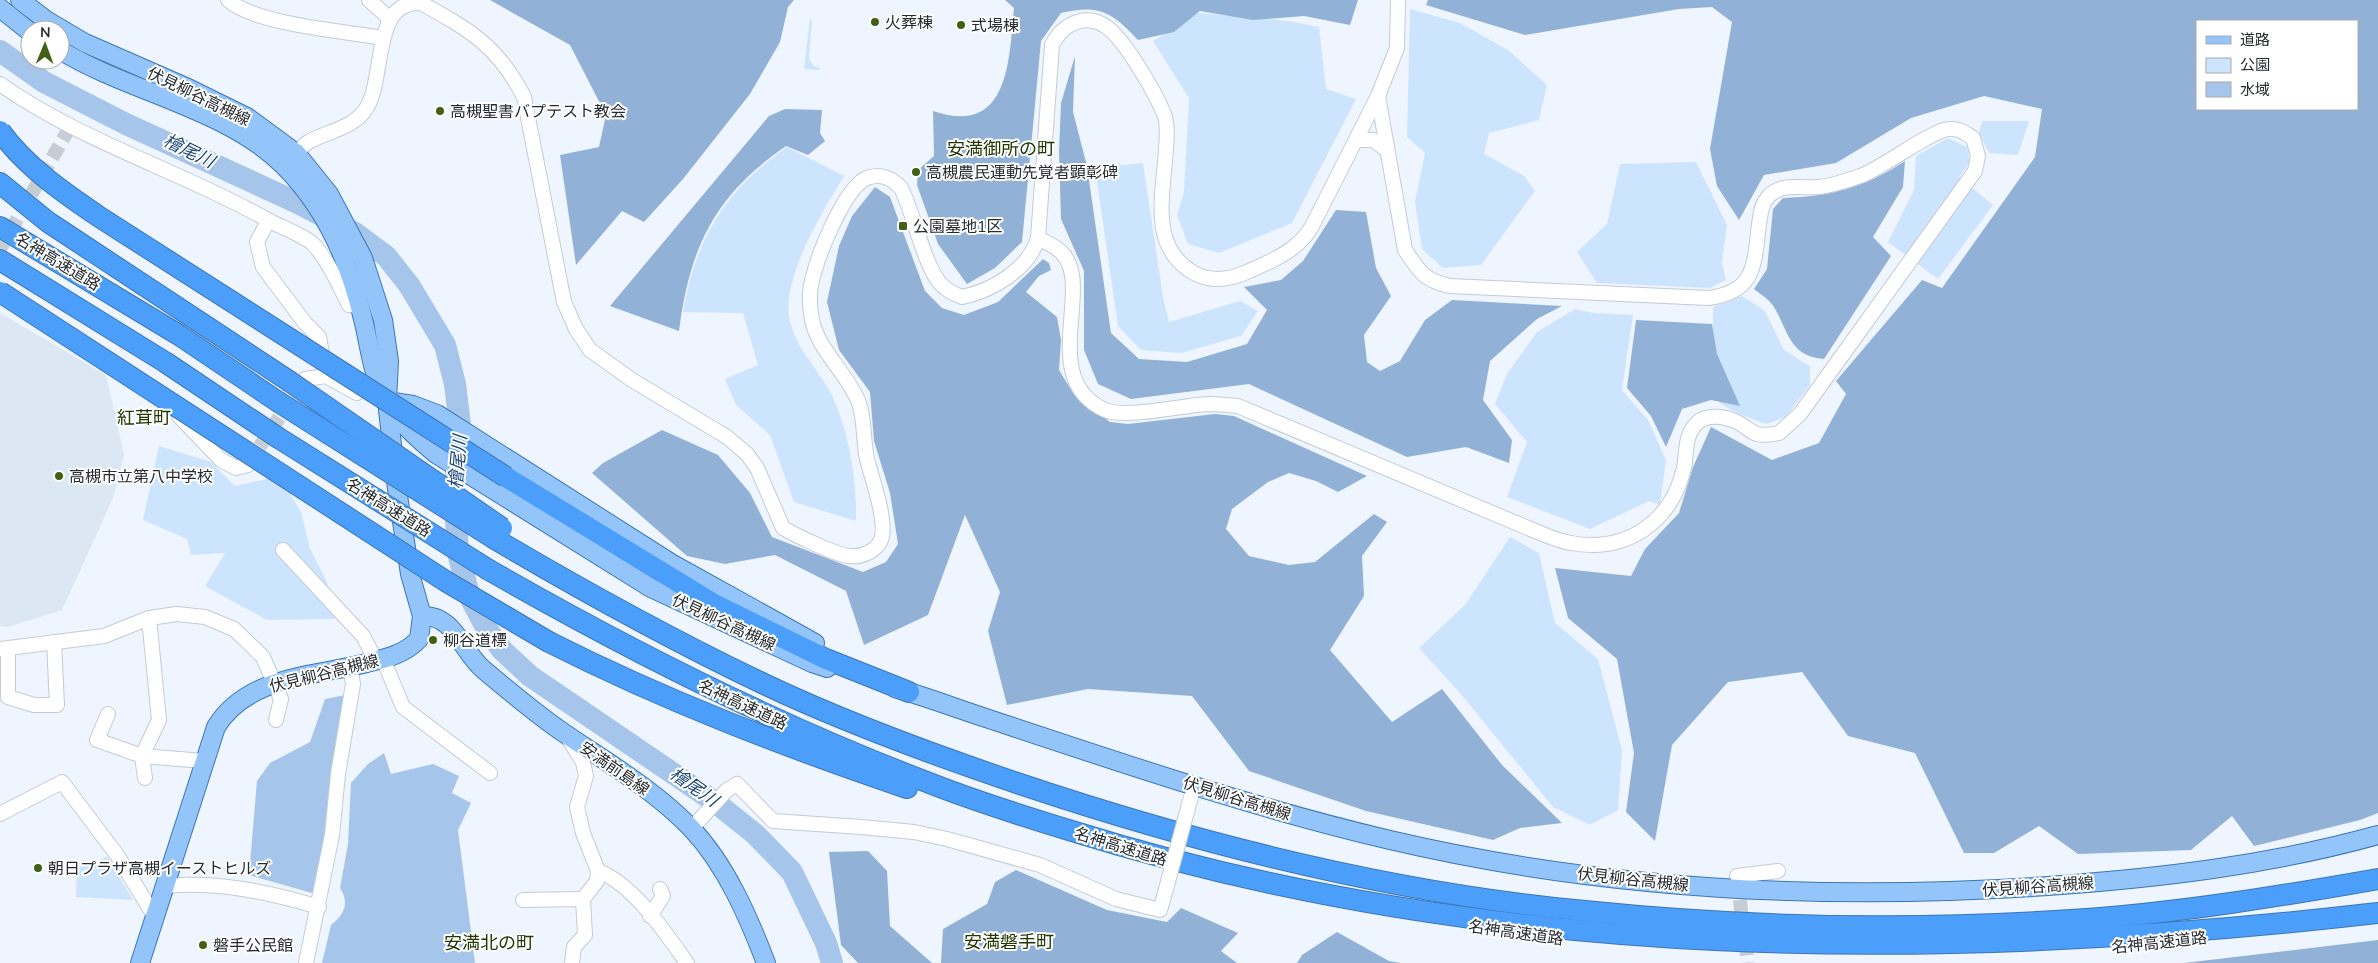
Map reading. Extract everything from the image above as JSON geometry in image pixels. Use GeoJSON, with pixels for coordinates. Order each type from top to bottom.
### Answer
{"type":"FeatureCollection","features":[{"type":"Feature","properties":{"kind":"highway"},"geometry":{"type":"LineString","coordinates":[[0,130],[30,164],[60,190],[506,476],[714,604],[826,659],[909,692]]}},
{"type":"Feature","properties":{"kind":"highway"},"geometry":{"type":"LineString","coordinates":[[0,183],[48,222],[100,257],[297,380],[499,534]]}},
{"type":"Feature","properties":{"kind":"highway","name":"名神高速道路"},"geometry":{"type":"LineString","coordinates":[[0,226],[178,335],[277,401],[499,534],[586,593],[682,644],[768,686],[865,727],[968,766],[1073,802],[1199,839],[1320,868],[1453,893],[1582,911],[1702,920],[1846,926],[1969,925],[2088,918],[2204,907],[2311,891],[2378,878]]}},
{"type":"Feature","properties":{"kind":"highway","name":"名神高速道路"},"geometry":{"type":"LineString","coordinates":[[0,260],[165,362],[277,437],[489,570],[574,619],[666,668],[754,710],[843,749],[936,786],[1134,850],[1240,880],[1350,905],[1451,923],[1576,940],[1762,957],[1867,958],[2068,951],[2260,932],[2378,913]]}},
{"type":"Feature","properties":{"kind":"highway"},"geometry":{"type":"LineString","coordinates":[[0,292],[447,582],[549,642],[652,692],[743,730],[1030,830],[1132,861],[1238,890],[1350,915],[1457,934]]}},
{"type":"Feature","properties":{"kind":"highway"},"geometry":{"type":"LineString","coordinates":[[1705,958],[1762,957]]}},
{"type":"Feature","properties":{"kind":"main road","name":"伏見柳谷高槻線"},"geometry":{"type":"LineString","coordinates":[[20,0],[46,20],[85,43],[188,88],[247,117],[329,194],[359,250],[375,290],[389,361],[387,401],[410,574],[422,616],[419,639],[402,653],[350,667],[274,683],[250,693],[224,713],[216,727],[204,761],[140,963]]}},
{"type":"Feature","properties":{"kind":"main road"},"geometry":{"type":"LineString","coordinates":[[0,8],[20,24]]}},
{"type":"Feature","properties":{"kind":"main road","name":"伏見柳谷高槻線"},"geometry":{"type":"LineString","coordinates":[[70,55],[124,82],[234,130],[290,159],[299,183],[329,227],[352,280],[372,365],[387,401],[408,430],[436,454],[651,588],[812,663],[909,692],[1193,791],[1467,856],[1547,870],[1622,879],[1780,889],[1852,891],[2006,889],[2165,876],[2244,866],[2310,853],[2378,834]]}},
{"type":"Feature","properties":{"kind":"main road","name":"伏見柳谷高槻線"},"geometry":{"type":"LineString","coordinates":[[387,401],[413,405],[437,414],[671,563],[789,630],[909,692]]}},
{"type":"Feature","properties":{"kind":"main road","name":"安満前島線"},"geometry":{"type":"LineString","coordinates":[[422,616],[438,617],[446,622],[480,666],[537,714],[647,788],[695,824],[738,899],[766,963]]}},
{"type":"Feature","properties":{"kind":"street"},"geometry":{"type":"LineString","coordinates":[[228,0],[236,8],[268,19],[383,38]]}},
{"type":"Feature","properties":{"kind":"street"},"geometry":{"type":"LineString","coordinates":[[369,0],[389,18]]}},
{"type":"Feature","properties":{"kind":"street"},"geometry":{"type":"LineString","coordinates":[[290,159],[309,142],[346,127],[366,109],[377,81],[383,38],[389,18],[401,3],[412,1],[421,3],[488,45],[512,74],[524,97],[564,302],[576,329],[590,350],[632,380],[738,445],[757,468],[783,528],[849,556],[866,555],[878,545],[882,536],[882,522],[864,445],[863,418],[850,383],[820,343],[811,314],[810,301],[814,273],[846,202],[858,183],[867,178],[877,176],[894,181],[904,195],[932,269],[940,283],[962,297],[994,287],[1012,272],[1035,248],[1038,238],[1052,45],[1062,30],[1075,22],[1089,20],[1109,29],[1140,71],[1165,115],[1167,136],[1162,227],[1167,247],[1180,264],[1198,276],[1214,279],[1240,275],[1285,254],[1296,246],[1311,228],[1378,96],[1397,48],[1398,0]]}},
{"type":"Feature","properties":{"kind":"street"},"geometry":{"type":"LineString","coordinates":[[0,84],[33,106],[101,140],[239,203],[268,221],[314,244],[349,304],[359,306]]}},
{"type":"Feature","properties":{"kind":"street"},"geometry":{"type":"LineString","coordinates":[[1038,238],[1062,252],[1073,275],[1070,314],[1070,370],[1085,395],[1106,411],[1135,413],[1208,404],[1238,406],[1528,528],[1570,544],[1598,545],[1628,538],[1653,524],[1674,499],[1684,468],[1687,438],[1698,422],[1715,416],[1737,422],[1756,434],[1780,433],[1800,414],[1975,171],[1978,156],[1974,138],[1961,130],[1947,128],[1877,170],[1852,179],[1819,187],[1782,188],[1770,194],[1762,206],[1755,262],[1750,276],[1728,296],[1708,298],[1450,286],[1431,282],[1417,268],[1405,250],[1378,96]]}},
{"type":"Feature","properties":{"kind":"street"},"geometry":{"type":"LineString","coordinates":[[1356,140],[1373,140],[1387,150]]}},
{"type":"Feature","properties":{"kind":"street"},"geometry":{"type":"LineString","coordinates":[[268,221],[257,242],[263,267],[305,323],[319,338],[326,376]]}},
{"type":"Feature","properties":{"kind":"street"},"geometry":{"type":"LineString","coordinates":[[0,298],[62,332],[154,394],[188,424],[221,460],[236,468],[248,465]]}},
{"type":"Feature","properties":{"kind":"street"},"geometry":{"type":"LineString","coordinates":[[297,380],[326,376],[365,398],[387,401]]}},
{"type":"Feature","properties":{"kind":"street"},"geometry":{"type":"LineString","coordinates":[[283,550],[363,636],[379,660],[403,707],[490,773]]}},
{"type":"Feature","properties":{"kind":"street"},"geometry":{"type":"LineString","coordinates":[[54,642],[57,705],[34,705],[8,697],[4,649],[54,642],[104,636],[149,618],[177,614],[205,617],[234,629],[263,657],[282,699],[276,720]]}},
{"type":"Feature","properties":{"kind":"street"},"geometry":{"type":"LineString","coordinates":[[145,778],[142,756],[159,720],[149,618]]}},
{"type":"Feature","properties":{"kind":"street"},"geometry":{"type":"LineString","coordinates":[[306,963],[319,908],[332,835],[338,774],[353,684],[350,667]]}},
{"type":"Feature","properties":{"kind":"street"},"geometry":{"type":"LineString","coordinates":[[108,714],[97,740],[142,756],[204,761]]}},
{"type":"Feature","properties":{"kind":"street"},"geometry":{"type":"LineString","coordinates":[[565,734],[583,762],[586,776],[577,807],[583,833],[598,871],[596,881],[583,899],[585,935],[574,947],[572,963]]}},
{"type":"Feature","properties":{"kind":"street"},"geometry":{"type":"LineString","coordinates":[[0,814],[62,782],[117,855],[154,916]]}},
{"type":"Feature","properties":{"kind":"street"},"geometry":{"type":"LineString","coordinates":[[695,824],[727,790],[737,784],[773,821],[914,832],[947,839],[1040,865],[1116,899],[1160,910],[1193,791]]}},
{"type":"Feature","properties":{"kind":"street"},"geometry":{"type":"LineString","coordinates":[[1737,876],[1778,870]]}},
{"type":"Feature","properties":{"kind":"street"},"geometry":{"type":"LineString","coordinates":[[598,871],[611,876],[650,916],[687,963]]}},
{"type":"Feature","properties":{"kind":"street"},"geometry":{"type":"LineString","coordinates":[[165,886],[183,884],[248,888],[319,908]]}},
{"type":"Feature","properties":{"kind":"street"},"geometry":{"type":"LineString","coordinates":[[650,916],[663,896],[660,889]]}},
{"type":"Feature","properties":{"kind":"street"},"geometry":{"type":"LineString","coordinates":[[523,900],[583,899]]}},
{"type":"Feature","properties":{"kind":"shaded area"},"geometry":{"type":"Polygon","coordinates":[[[490,0],[794,0],[788,7],[780,42],[750,94],[683,179],[644,222],[622,211],[576,265],[560,155],[599,147],[606,115],[570,45],[490,0]]]}},
{"type":"Feature","properties":{"kind":"shaded area"},"geometry":{"type":"Polygon","coordinates":[[[1005,0],[1358,0],[1350,25],[1304,16],[1253,20],[1200,11],[1174,32],[1138,40],[1129,30],[1104,13],[1085,9],[1061,13],[1041,41],[1022,242],[995,268],[967,284],[938,244],[917,185],[918,170],[934,156],[933,111],[958,116],[977,113],[991,104],[1000,89],[1010,50],[1014,8],[1005,0]]]}},
{"type":"Feature","properties":{"kind":"shaded area"},"geometry":{"type":"Polygon","coordinates":[[[1428,0],[2378,0],[2378,813],[2360,820],[2254,846],[2232,816],[2191,850],[2078,854],[2039,826],[1994,853],[1964,853],[1915,753],[1848,736],[1802,672],[1728,682],[1672,745],[1655,841],[1626,812],[1634,753],[1617,659],[1568,618],[1555,568],[1631,576],[1645,549],[1679,513],[1693,467],[1711,427],[1772,460],[1819,443],[1846,394],[1836,381],[1922,280],[1942,288],[2035,157],[2042,109],[1984,96],[1911,118],[1836,163],[1764,175],[1739,220],[1717,186],[1710,149],[1732,22],[1712,7],[1679,9],[1525,35],[1426,5],[1428,0]]]}},
{"type":"Feature","properties":{"kind":"shaded area"},"geometry":{"type":"Polygon","coordinates":[[[1075,56],[1073,112],[1087,166],[1111,333],[1139,359],[1187,362],[1247,344],[1267,310],[1244,287],[1281,280],[1303,261],[1336,210],[1366,212],[1376,268],[1391,296],[1364,335],[1367,362],[1380,371],[1400,361],[1425,320],[1452,300],[1562,306],[1537,319],[1490,361],[1483,400],[1512,440],[1509,463],[1466,447],[1407,457],[1249,384],[1131,399],[1098,384],[1084,350],[1084,271],[1061,219],[1059,152],[1061,103],[1075,56]]]}},
{"type":"Feature","properties":{"kind":"shaded area"},"geometry":{"type":"Polygon","coordinates":[[[785,109],[822,110],[820,133],[825,141],[808,155],[786,146],[761,165],[724,204],[710,225],[690,273],[679,331],[610,306],[769,116],[785,109]]]}},
{"type":"Feature","properties":{"kind":"shaded area"},"geometry":{"type":"Polygon","coordinates":[[[1905,161],[1903,187],[1873,237],[1891,256],[1824,359],[1812,357],[1804,353],[1797,348],[1787,334],[1772,304],[1754,289],[1767,269],[1773,209],[1783,198],[1832,193],[1847,189],[1876,178],[1905,161]]]}},
{"type":"Feature","properties":{"kind":"shaded area"},"geometry":{"type":"Polygon","coordinates":[[[875,187],[890,197],[925,291],[942,308],[964,315],[998,302],[1043,259],[1049,263],[1051,270],[1039,276],[1026,292],[1057,317],[1061,340],[1059,370],[1073,393],[1110,422],[1128,424],[1215,414],[1234,416],[1367,476],[1338,492],[1316,481],[1289,473],[1268,482],[1232,509],[1226,529],[1249,556],[1289,565],[1315,562],[1374,514],[1387,522],[1362,556],[1364,596],[1330,650],[1392,722],[1442,689],[1502,765],[1562,823],[1520,828],[1493,840],[1366,811],[1249,771],[1192,696],[1088,689],[1007,705],[988,631],[1000,592],[965,515],[928,615],[864,645],[846,591],[775,555],[725,564],[687,556],[592,473],[603,463],[662,430],[718,455],[750,493],[772,537],[863,572],[886,562],[898,544],[890,493],[874,441],[870,392],[839,350],[827,302],[839,246],[852,216],[875,187]]]}},
{"type":"Feature","properties":{"kind":"shaded area","name":"高槻市立第八中学校"},"geometry":{"type":"Polygon","coordinates":[[[0,313],[106,375],[124,455],[113,498],[62,610],[8,627],[0,626],[0,313]]]}},
{"type":"Feature","properties":{"kind":"shaded area"},"geometry":{"type":"Polygon","coordinates":[[[1636,320],[1712,324],[1717,354],[1740,406],[1711,400],[1682,409],[1666,447],[1651,416],[1627,388],[1636,320]]]}},
{"type":"Feature","properties":{"kind":"shaded area"},"geometry":{"type":"Polygon","coordinates":[[[868,851],[887,871],[890,926],[932,963],[858,963],[841,945],[829,852],[868,851]]]}},
{"type":"Feature","properties":{"kind":"shaded area"},"geometry":{"type":"Polygon","coordinates":[[[1016,870],[1107,910],[1167,922],[1181,908],[1238,933],[1221,951],[1237,963],[941,963],[943,929],[987,904],[995,882],[1016,870]]]}},
{"type":"Feature","properties":{"kind":"shaded area"},"geometry":{"type":"Polygon","coordinates":[[[1337,932],[1389,961],[1401,963],[1297,963],[1302,955],[1337,932]]]}},
{"type":"Feature","properties":{"kind":"shaded area"},"geometry":{"type":"Polygon","coordinates":[[[2378,940],[2378,963],[2184,963],[2378,940]]]}},
{"type":"Feature","properties":{"kind":"green space"},"geometry":{"type":"Polygon","coordinates":[[[1410,9],[1460,23],[1508,50],[1547,85],[1539,120],[1489,133],[1484,154],[1524,176],[1535,191],[1481,265],[1443,268],[1422,249],[1415,202],[1425,153],[1407,137],[1410,9]]]}},
{"type":"Feature","properties":{"kind":"green space"},"geometry":{"type":"Polygon","coordinates":[[[1199,13],[1289,21],[1319,27],[1326,89],[1356,99],[1292,223],[1219,253],[1188,244],[1177,215],[1184,192],[1189,98],[1153,41],[1199,13]]]}},
{"type":"Feature","properties":{"kind":"green space"},"geometry":{"type":"Polygon","coordinates":[[[810,19],[812,19],[809,59],[820,70],[804,69],[810,19]]]}},
{"type":"Feature","properties":{"kind":"green space"},"geometry":{"type":"Polygon","coordinates":[[[1982,121],[2029,121],[2018,155],[1989,153],[1979,133],[1982,121]]]}},
{"type":"Feature","properties":{"kind":"green space"},"geometry":{"type":"Polygon","coordinates":[[[1948,138],[1967,147],[1970,162],[1959,177],[1993,205],[1938,279],[1888,242],[1914,190],[1916,156],[1948,138]]]}},
{"type":"Feature","properties":{"kind":"green space"},"geometry":{"type":"Polygon","coordinates":[[[787,147],[844,176],[816,224],[798,263],[792,282],[789,316],[800,346],[824,382],[837,406],[851,455],[856,521],[794,502],[770,435],[736,405],[725,379],[758,365],[743,313],[683,312],[688,286],[696,261],[705,239],[717,218],[730,198],[747,180],[787,147]]]}},
{"type":"Feature","properties":{"kind":"green space"},"geometry":{"type":"Polygon","coordinates":[[[1696,162],[1727,225],[1722,262],[1726,280],[1709,288],[1597,283],[1577,252],[1607,224],[1620,164],[1696,162]]]}},
{"type":"Feature","properties":{"kind":"green space"},"geometry":{"type":"Polygon","coordinates":[[[1143,163],[1163,297],[1169,322],[1240,301],[1258,311],[1241,336],[1181,353],[1141,350],[1118,326],[1095,168],[1143,163]]]}},
{"type":"Feature","properties":{"kind":"green space"},"geometry":{"type":"Polygon","coordinates":[[[1742,296],[1765,311],[1784,350],[1810,366],[1810,385],[1786,417],[1766,424],[1736,413],[1720,403],[1713,341],[1713,307],[1742,296]]]}},
{"type":"Feature","properties":{"kind":"green space"},"geometry":{"type":"Polygon","coordinates":[[[1575,309],[1593,313],[1633,315],[1622,390],[1648,420],[1666,460],[1660,505],[1649,501],[1590,529],[1507,497],[1527,442],[1495,404],[1507,374],[1537,332],[1575,309]]]}},
{"type":"Feature","properties":{"kind":"green space"},"geometry":{"type":"Polygon","coordinates":[[[159,446],[211,462],[235,486],[280,476],[301,512],[310,549],[327,582],[335,619],[267,620],[205,586],[225,553],[191,555],[187,539],[143,520],[159,446]]]}},
{"type":"Feature","properties":{"kind":"green space"},"geometry":{"type":"Polygon","coordinates":[[[1510,537],[1539,553],[1555,623],[1598,659],[1622,750],[1618,810],[1590,825],[1553,807],[1460,693],[1419,648],[1465,605],[1510,537]]]}},
{"type":"Feature","properties":{"kind":"green space"},"geometry":{"type":"Polygon","coordinates":[[[107,856],[133,900],[76,897],[77,865],[93,866],[107,856]]]}},
{"type":"Feature","properties":{"kind":"water"},"geometry":{"type":"Polygon","coordinates":[[[351,694],[319,895],[249,875],[257,781],[270,763],[310,742],[325,699],[351,694]]]}},
{"type":"Feature","properties":{"kind":"water"},"geometry":{"type":"Polygon","coordinates":[[[384,753],[391,774],[433,764],[459,776],[452,793],[471,803],[458,830],[475,963],[322,963],[331,925],[342,913],[345,904],[340,888],[348,844],[351,783],[368,764],[384,753]]]}},
{"type":"Feature","properties":{"kind":"waterway","name":"檜尾川"},"geometry":{"type":"LineString","coordinates":[[0,51],[44,82],[126,124],[298,203],[355,233],[386,256],[409,285],[445,345],[455,384],[461,433],[454,486],[458,553],[469,595],[488,631],[502,650],[530,676],[715,802],[755,834],[792,872],[826,943],[832,963]]}},
{"type":"Feature","properties":{"kind":"tunnel"},"geometry":{"type":"LineString","coordinates":[[0,249],[71,125]]}},
{"type":"Feature","properties":{"kind":"tunnel"},"geometry":{"type":"LineString","coordinates":[[248,464],[303,382]]}},
{"type":"Feature","properties":{"kind":"tunnel"},"geometry":{"type":"LineString","coordinates":[[1737,879],[1748,963]]}},
{"type":"Feature","properties":{"kind":"place","name":"火葬棟"},"geometry":{"type":"Point","coordinates":[875,22]}},
{"type":"Feature","properties":{"kind":"place","name":"式場棟"},"geometry":{"type":"Point","coordinates":[961,25]}},
{"type":"Feature","properties":{"kind":"place","name":"高槻聖書バプテスト教会"},"geometry":{"type":"Point","coordinates":[440,111]}},
{"type":"Feature","properties":{"kind":"place","name":"高槻農民運動先覚者顕彰碑"},"geometry":{"type":"Point","coordinates":[916,172]}},
{"type":"Feature","properties":{"kind":"place","name":"公園墓地1区"},"geometry":{"type":"Point","coordinates":[903,226]}},
{"type":"Feature","properties":{"kind":"place","name":"高槻市立第八中学校"},"geometry":{"type":"Point","coordinates":[59,476]}},
{"type":"Feature","properties":{"kind":"place","name":"柳谷道標"},"geometry":{"type":"Point","coordinates":[433,640]}},
{"type":"Feature","properties":{"kind":"place","name":"朝日プラザ高槻イーストヒルズ"},"geometry":{"type":"Point","coordinates":[38,868]}},
{"type":"Feature","properties":{"kind":"place","name":"磐手公民館"},"geometry":{"type":"Point","coordinates":[203,945]}},
{"type":"Feature","properties":{"kind":"district","name":"安満御所の町"},"geometry":{"type":"Point","coordinates":[1001,149]}},
{"type":"Feature","properties":{"kind":"district","name":"紅茸町"},"geometry":{"type":"Point","coordinates":[144,418]}},
{"type":"Feature","properties":{"kind":"district","name":"安満磐手町"},"geometry":{"type":"Point","coordinates":[1009,942]}},
{"type":"Feature","properties":{"kind":"district","name":"安満北の町"},"geometry":{"type":"Point","coordinates":[489,943]}}]}
